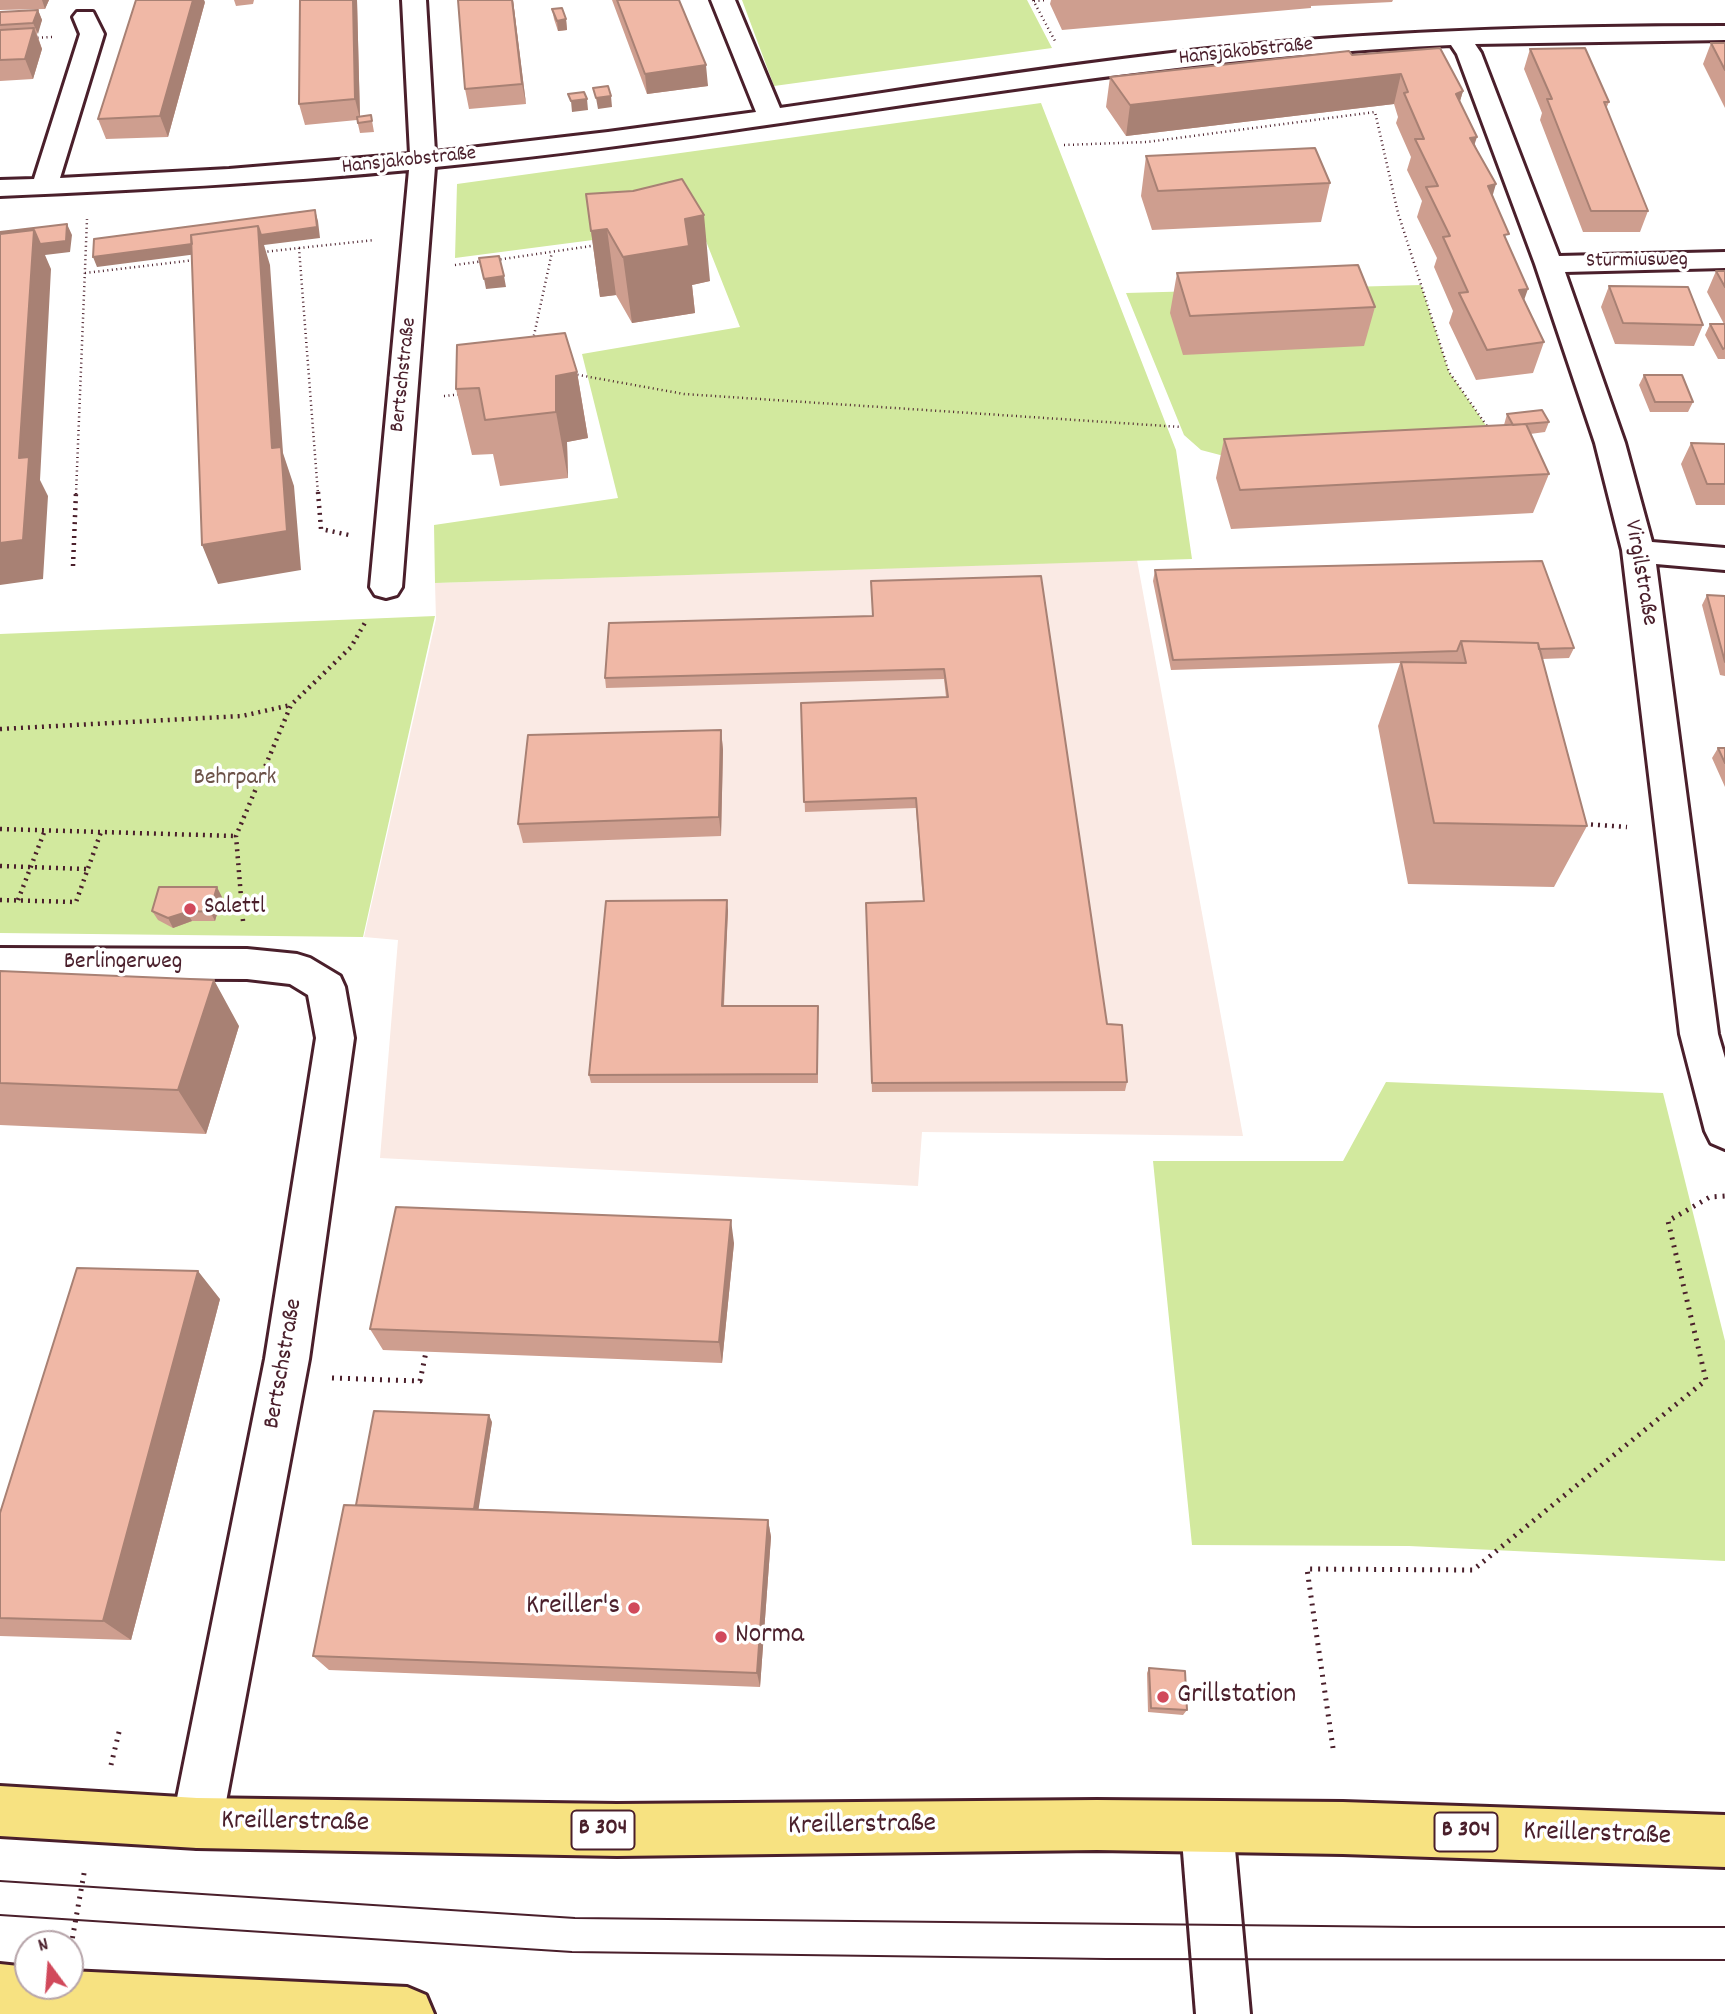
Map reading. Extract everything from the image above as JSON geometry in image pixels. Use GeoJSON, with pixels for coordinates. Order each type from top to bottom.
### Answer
{"type":"FeatureCollection","features":[{"type":"Feature","properties":{"kind":"main road","name":"Kreillerstraße"},"geometry":{"type":"LineString","coordinates":[[0,1811],[197,1823],[617,1830],[1097,1825],[1380,1829],[1725,1841]]}},
{"type":"Feature","properties":{"kind":"main road"},"geometry":{"type":"LineString","coordinates":[[0,1991],[407,2014]]}},
{"type":"Feature","properties":{"kind":"street","name":"Bertschstraße"},"geometry":{"type":"LineString","coordinates":[[386,587],[423,163],[414,0]]}},
{"type":"Feature","properties":{"kind":"street"},"geometry":{"type":"LineString","coordinates":[[723,0],[771,117]]}},
{"type":"Feature","properties":{"kind":"street"},"geometry":{"type":"LineString","coordinates":[[44,187],[88,26]]}},
{"type":"Feature","properties":{"kind":"street","name":"Hansjakobstraße"},"geometry":{"type":"LineString","coordinates":[[0,188],[225,178],[423,163],[1142,64],[1340,44],[1458,38],[1725,33]]}},
{"type":"Feature","properties":{"kind":"street","name":"Virgilstraße"},"geometry":{"type":"LineString","coordinates":[[1458,38],[1469,53],[1549,264],[1610,443],[1638,550],[1699,1034],[1725,1131]]}},
{"type":"Feature","properties":{"kind":"street","name":"Sturmiusweg"},"geometry":{"type":"LineString","coordinates":[[1549,264],[1725,260]]}},
{"type":"Feature","properties":{"kind":"street"},"geometry":{"type":"LineString","coordinates":[[1638,550],[1667,556],[1725,559]]}},
{"type":"Feature","properties":{"kind":"street","name":"Berlingerweg"},"geometry":{"type":"LineString","coordinates":[[0,963],[247,964]]}},
{"type":"Feature","properties":{"kind":"street","name":"Bertschstraße"},"geometry":{"type":"LineString","coordinates":[[197,1823],[287,1359],[335,1038],[326,987],[297,969],[247,964]]}},
{"type":"Feature","properties":{"kind":"street"},"geometry":{"type":"LineString","coordinates":[[1207,1827],[1223,2014]]}},
{"type":"Feature","properties":{"kind":"path"},"geometry":{"type":"LineString","coordinates":[[1047,0],[1033,1],[1055,41]]}},
{"type":"Feature","properties":{"kind":"path"},"geometry":{"type":"LineString","coordinates":[[23,38],[88,26]]}},
{"type":"Feature","properties":{"kind":"path"},"geometry":{"type":"LineString","coordinates":[[1063,145],[1147,142],[1376,113],[1398,213],[1450,372],[1494,437]]}},
{"type":"Feature","properties":{"kind":"path"},"geometry":{"type":"LineString","coordinates":[[73,566],[88,208]]}},
{"type":"Feature","properties":{"kind":"path"},"geometry":{"type":"LineString","coordinates":[[259,252],[377,240]]}},
{"type":"Feature","properties":{"kind":"path"},"geometry":{"type":"LineString","coordinates":[[415,271],[607,243]]}},
{"type":"Feature","properties":{"kind":"path"},"geometry":{"type":"LineString","coordinates":[[299,247],[321,529],[389,542]]}},
{"type":"Feature","properties":{"kind":"path"},"geometry":{"type":"LineString","coordinates":[[533,340],[552,252]]}},
{"type":"Feature","properties":{"kind":"path"},"geometry":{"type":"LineString","coordinates":[[85,273],[205,259]]}},
{"type":"Feature","properties":{"kind":"path"},"geometry":{"type":"LineString","coordinates":[[567,372],[684,394],[1181,427]]}},
{"type":"Feature","properties":{"kind":"path"},"geometry":{"type":"LineString","coordinates":[[402,401],[469,393]]}},
{"type":"Feature","properties":{"kind":"path"},"geometry":{"type":"LineString","coordinates":[[247,964],[236,836],[290,705],[351,647],[386,587]]}},
{"type":"Feature","properties":{"kind":"path"},"geometry":{"type":"LineString","coordinates":[[0,729],[242,716],[290,705]]}},
{"type":"Feature","properties":{"kind":"path"},"geometry":{"type":"LineString","coordinates":[[1576,823],[1674,831]]}},
{"type":"Feature","properties":{"kind":"path"},"geometry":{"type":"LineString","coordinates":[[0,829],[236,836]]}},
{"type":"Feature","properties":{"kind":"path"},"geometry":{"type":"LineString","coordinates":[[18,900],[45,830]]}},
{"type":"Feature","properties":{"kind":"path"},"geometry":{"type":"LineString","coordinates":[[0,900],[76,902],[101,832]]}},
{"type":"Feature","properties":{"kind":"path"},"geometry":{"type":"LineString","coordinates":[[0,866],[88,869]]}},
{"type":"Feature","properties":{"kind":"path"},"geometry":{"type":"LineString","coordinates":[[1333,1748],[1307,1569],[1474,1570],[1706,1380],[1668,1221],[1710,1197],[1725,1196]]}},
{"type":"Feature","properties":{"kind":"path"},"geometry":{"type":"LineString","coordinates":[[341,1378],[420,1381],[426,1352]]}},
{"type":"Feature","properties":{"kind":"shaded area"},"geometry":{"type":"Polygon","coordinates":[[[1137,560],[1243,1136],[922,1132],[918,1186],[380,1158],[398,940],[364,937],[436,619],[435,583],[1137,560]]]}},
{"type":"Feature","properties":{"kind":"green space"},"geometry":{"type":"Polygon","coordinates":[[[742,0],[1027,0],[1052,48],[774,86],[742,0]]]}},
{"type":"Feature","properties":{"kind":"green space"},"geometry":{"type":"Polygon","coordinates":[[[1041,103],[1176,450],[1192,559],[435,583],[434,525],[618,498],[582,354],[740,327],[700,226],[455,258],[457,184],[1041,103]]]}},
{"type":"Feature","properties":{"kind":"green space"},"geometry":{"type":"Polygon","coordinates":[[[1421,285],[1449,372],[1501,447],[1224,456],[1201,450],[1184,435],[1126,293],[1421,285]]]}},
{"type":"Feature","properties":{"kind":"green space","name":"Behrpark"},"geometry":{"type":"Polygon","coordinates":[[[435,616],[363,937],[0,933],[0,634],[435,616]]]}},
{"type":"Feature","properties":{"kind":"green space"},"geometry":{"type":"Polygon","coordinates":[[[1386,1082],[1663,1093],[1725,1341],[1725,1561],[1409,1546],[1192,1545],[1153,1161],[1343,1161],[1386,1082]]]}},
{"type":"Feature","properties":{"kind":"building"},"geometry":{"type":"Polygon","coordinates":[[[136,0],[193,0],[160,116],[98,119],[136,0]]]}},
{"type":"Feature","properties":{"kind":"building"},"geometry":{"type":"Polygon","coordinates":[[[300,0],[353,0],[355,99],[299,104],[300,0]]]}},
{"type":"Feature","properties":{"kind":"building"},"geometry":{"type":"Polygon","coordinates":[[[458,0],[512,0],[522,84],[465,89],[458,0]]]}},
{"type":"Feature","properties":{"kind":"building"},"geometry":{"type":"Polygon","coordinates":[[[617,0],[679,0],[706,65],[645,74],[617,0]]]}},
{"type":"Feature","properties":{"kind":"building"},"geometry":{"type":"Polygon","coordinates":[[[562,8],[566,19],[557,21],[552,9],[562,8]]]}},
{"type":"Feature","properties":{"kind":"building"},"geometry":{"type":"Polygon","coordinates":[[[38,10],[33,23],[0,25],[0,12],[38,10]]]}},
{"type":"Feature","properties":{"kind":"building"},"geometry":{"type":"Polygon","coordinates":[[[34,28],[25,59],[0,60],[0,30],[34,28]]]}},
{"type":"Feature","properties":{"kind":"building"},"geometry":{"type":"Polygon","coordinates":[[[1711,43],[1725,43],[1725,70],[1711,43]]]}},
{"type":"Feature","properties":{"kind":"building"},"geometry":{"type":"Polygon","coordinates":[[[1440,48],[1463,91],[1456,94],[1477,137],[1470,138],[1496,184],[1488,186],[1509,234],[1504,235],[1528,289],[1519,290],[1544,342],[1487,350],[1459,293],[1468,292],[1443,237],[1450,236],[1426,187],[1438,186],[1415,139],[1424,139],[1404,93],[1408,92],[1401,74],[1130,105],[1110,77],[1349,51],[1352,55],[1440,48]]]}},
{"type":"Feature","properties":{"kind":"building"},"geometry":{"type":"Polygon","coordinates":[[[1585,48],[1609,102],[1604,102],[1648,211],[1591,211],[1547,99],[1552,99],[1530,49],[1585,48]]]}},
{"type":"Feature","properties":{"kind":"building"},"geometry":{"type":"Polygon","coordinates":[[[608,86],[611,96],[596,98],[593,88],[608,86]]]}},
{"type":"Feature","properties":{"kind":"building"},"geometry":{"type":"Polygon","coordinates":[[[584,92],[587,99],[571,101],[568,94],[584,92]]]}},
{"type":"Feature","properties":{"kind":"building"},"geometry":{"type":"Polygon","coordinates":[[[371,115],[372,121],[358,123],[357,117],[371,115]]]}},
{"type":"Feature","properties":{"kind":"building"},"geometry":{"type":"Polygon","coordinates":[[[1315,148],[1330,183],[1158,191],[1146,156],[1315,148]]]}},
{"type":"Feature","properties":{"kind":"building"},"geometry":{"type":"Polygon","coordinates":[[[682,179],[704,215],[685,219],[689,246],[623,257],[607,229],[591,231],[586,194],[633,191],[682,179]]]}},
{"type":"Feature","properties":{"kind":"building"},"geometry":{"type":"Polygon","coordinates":[[[315,210],[317,227],[261,235],[258,226],[191,235],[192,244],[93,257],[94,239],[315,210]]]}},
{"type":"Feature","properties":{"kind":"building"},"geometry":{"type":"Polygon","coordinates":[[[67,224],[66,241],[40,244],[34,230],[0,234],[0,232],[67,224]]]}},
{"type":"Feature","properties":{"kind":"building"},"geometry":{"type":"Polygon","coordinates":[[[258,226],[272,448],[281,447],[287,531],[202,545],[191,235],[258,226]]]}},
{"type":"Feature","properties":{"kind":"building"},"geometry":{"type":"Polygon","coordinates":[[[34,230],[19,458],[29,457],[23,540],[0,543],[0,234],[34,230]]]}},
{"type":"Feature","properties":{"kind":"building"},"geometry":{"type":"Polygon","coordinates":[[[499,256],[504,276],[484,279],[479,258],[499,256]]]}},
{"type":"Feature","properties":{"kind":"building"},"geometry":{"type":"Polygon","coordinates":[[[1358,265],[1375,307],[1190,316],[1177,273],[1358,265]]]}},
{"type":"Feature","properties":{"kind":"building"},"geometry":{"type":"Polygon","coordinates":[[[1716,271],[1725,271],[1725,287],[1716,271]]]}},
{"type":"Feature","properties":{"kind":"building"},"geometry":{"type":"Polygon","coordinates":[[[1609,286],[1688,287],[1703,325],[1623,323],[1609,286]]]}},
{"type":"Feature","properties":{"kind":"building"},"geometry":{"type":"Polygon","coordinates":[[[1710,324],[1725,324],[1725,348],[1723,349],[1710,324]]]}},
{"type":"Feature","properties":{"kind":"building"},"geometry":{"type":"Polygon","coordinates":[[[565,333],[577,372],[556,376],[556,412],[485,420],[479,388],[456,389],[457,345],[565,333]]]}},
{"type":"Feature","properties":{"kind":"building"},"geometry":{"type":"Polygon","coordinates":[[[1644,375],[1682,375],[1693,402],[1655,402],[1644,375]]]}},
{"type":"Feature","properties":{"kind":"building"},"geometry":{"type":"Polygon","coordinates":[[[1542,410],[1549,422],[1513,425],[1507,414],[1542,410]]]}},
{"type":"Feature","properties":{"kind":"building"},"geometry":{"type":"Polygon","coordinates":[[[1526,424],[1549,474],[1240,490],[1224,439],[1526,424]]]}},
{"type":"Feature","properties":{"kind":"building"},"geometry":{"type":"Polygon","coordinates":[[[1691,443],[1725,444],[1725,484],[1707,484],[1691,443]]]}},
{"type":"Feature","properties":{"kind":"building"},"geometry":{"type":"Polygon","coordinates":[[[1542,561],[1574,648],[1539,649],[1538,643],[1461,641],[1457,651],[1173,660],[1155,570],[1542,561]]]}},
{"type":"Feature","properties":{"kind":"building"},"geometry":{"type":"Polygon","coordinates":[[[1041,576],[1107,1024],[1122,1025],[1127,1082],[872,1083],[866,903],[924,901],[916,798],[804,802],[801,703],[948,697],[944,669],[605,678],[609,623],[873,616],[871,581],[1041,576]]]}},
{"type":"Feature","properties":{"kind":"building"},"geometry":{"type":"Polygon","coordinates":[[[1707,595],[1725,596],[1725,662],[1707,595]]]}},
{"type":"Feature","properties":{"kind":"building"},"geometry":{"type":"Polygon","coordinates":[[[1461,641],[1538,643],[1587,826],[1434,823],[1401,662],[1466,663],[1461,641]]]}},
{"type":"Feature","properties":{"kind":"building"},"geometry":{"type":"Polygon","coordinates":[[[721,730],[719,817],[518,824],[528,735],[721,730]]]}},
{"type":"Feature","properties":{"kind":"building"},"geometry":{"type":"Polygon","coordinates":[[[1718,748],[1725,748],[1725,763],[1718,748]]]}},
{"type":"Feature","properties":{"kind":"building"},"geometry":{"type":"Polygon","coordinates":[[[159,887],[217,887],[210,911],[187,912],[168,918],[152,911],[159,887]]]}},
{"type":"Feature","properties":{"kind":"building"},"geometry":{"type":"Polygon","coordinates":[[[727,900],[722,1006],[818,1006],[817,1074],[589,1075],[606,901],[727,900]]]}},
{"type":"Feature","properties":{"kind":"building"},"geometry":{"type":"Polygon","coordinates":[[[0,971],[214,980],[178,1090],[0,1083],[0,971]]]}},
{"type":"Feature","properties":{"kind":"building"},"geometry":{"type":"Polygon","coordinates":[[[396,1207],[731,1220],[719,1342],[370,1329],[396,1207]]]}},
{"type":"Feature","properties":{"kind":"building"},"geometry":{"type":"Polygon","coordinates":[[[77,1268],[198,1271],[103,1621],[0,1618],[0,1513],[77,1268]]]}},
{"type":"Feature","properties":{"kind":"building"},"geometry":{"type":"Polygon","coordinates":[[[374,1411],[489,1415],[474,1509],[356,1505],[374,1411]]]}},
{"type":"Feature","properties":{"kind":"building"},"geometry":{"type":"Polygon","coordinates":[[[344,1505],[768,1520],[757,1673],[313,1656],[344,1505]]]}},
{"type":"Feature","properties":{"kind":"building"},"geometry":{"type":"Polygon","coordinates":[[[1149,1668],[1185,1671],[1187,1710],[1151,1708],[1149,1668]]]}},
{"type":"Feature","properties":{"kind":"tram line"},"geometry":{"type":"LineString","coordinates":[[0,1881],[575,1918],[1414,1927],[1725,1927]]}},
{"type":"Feature","properties":{"kind":"tram line"},"geometry":{"type":"LineString","coordinates":[[0,1915],[572,1952],[1106,1959],[1725,1960]]}},
{"type":"Feature","properties":{"kind":"place","name":"Salettl"},"geometry":{"type":"Point","coordinates":[190,909]}},
{"type":"Feature","properties":{"kind":"place","name":"Kreiller's"},"geometry":{"type":"Point","coordinates":[634,1608]}},
{"type":"Feature","properties":{"kind":"place","name":"Norma"},"geometry":{"type":"Point","coordinates":[721,1637]}},
{"type":"Feature","properties":{"kind":"place","name":"Grillstation"},"geometry":{"type":"Point","coordinates":[1163,1697]}}]}
